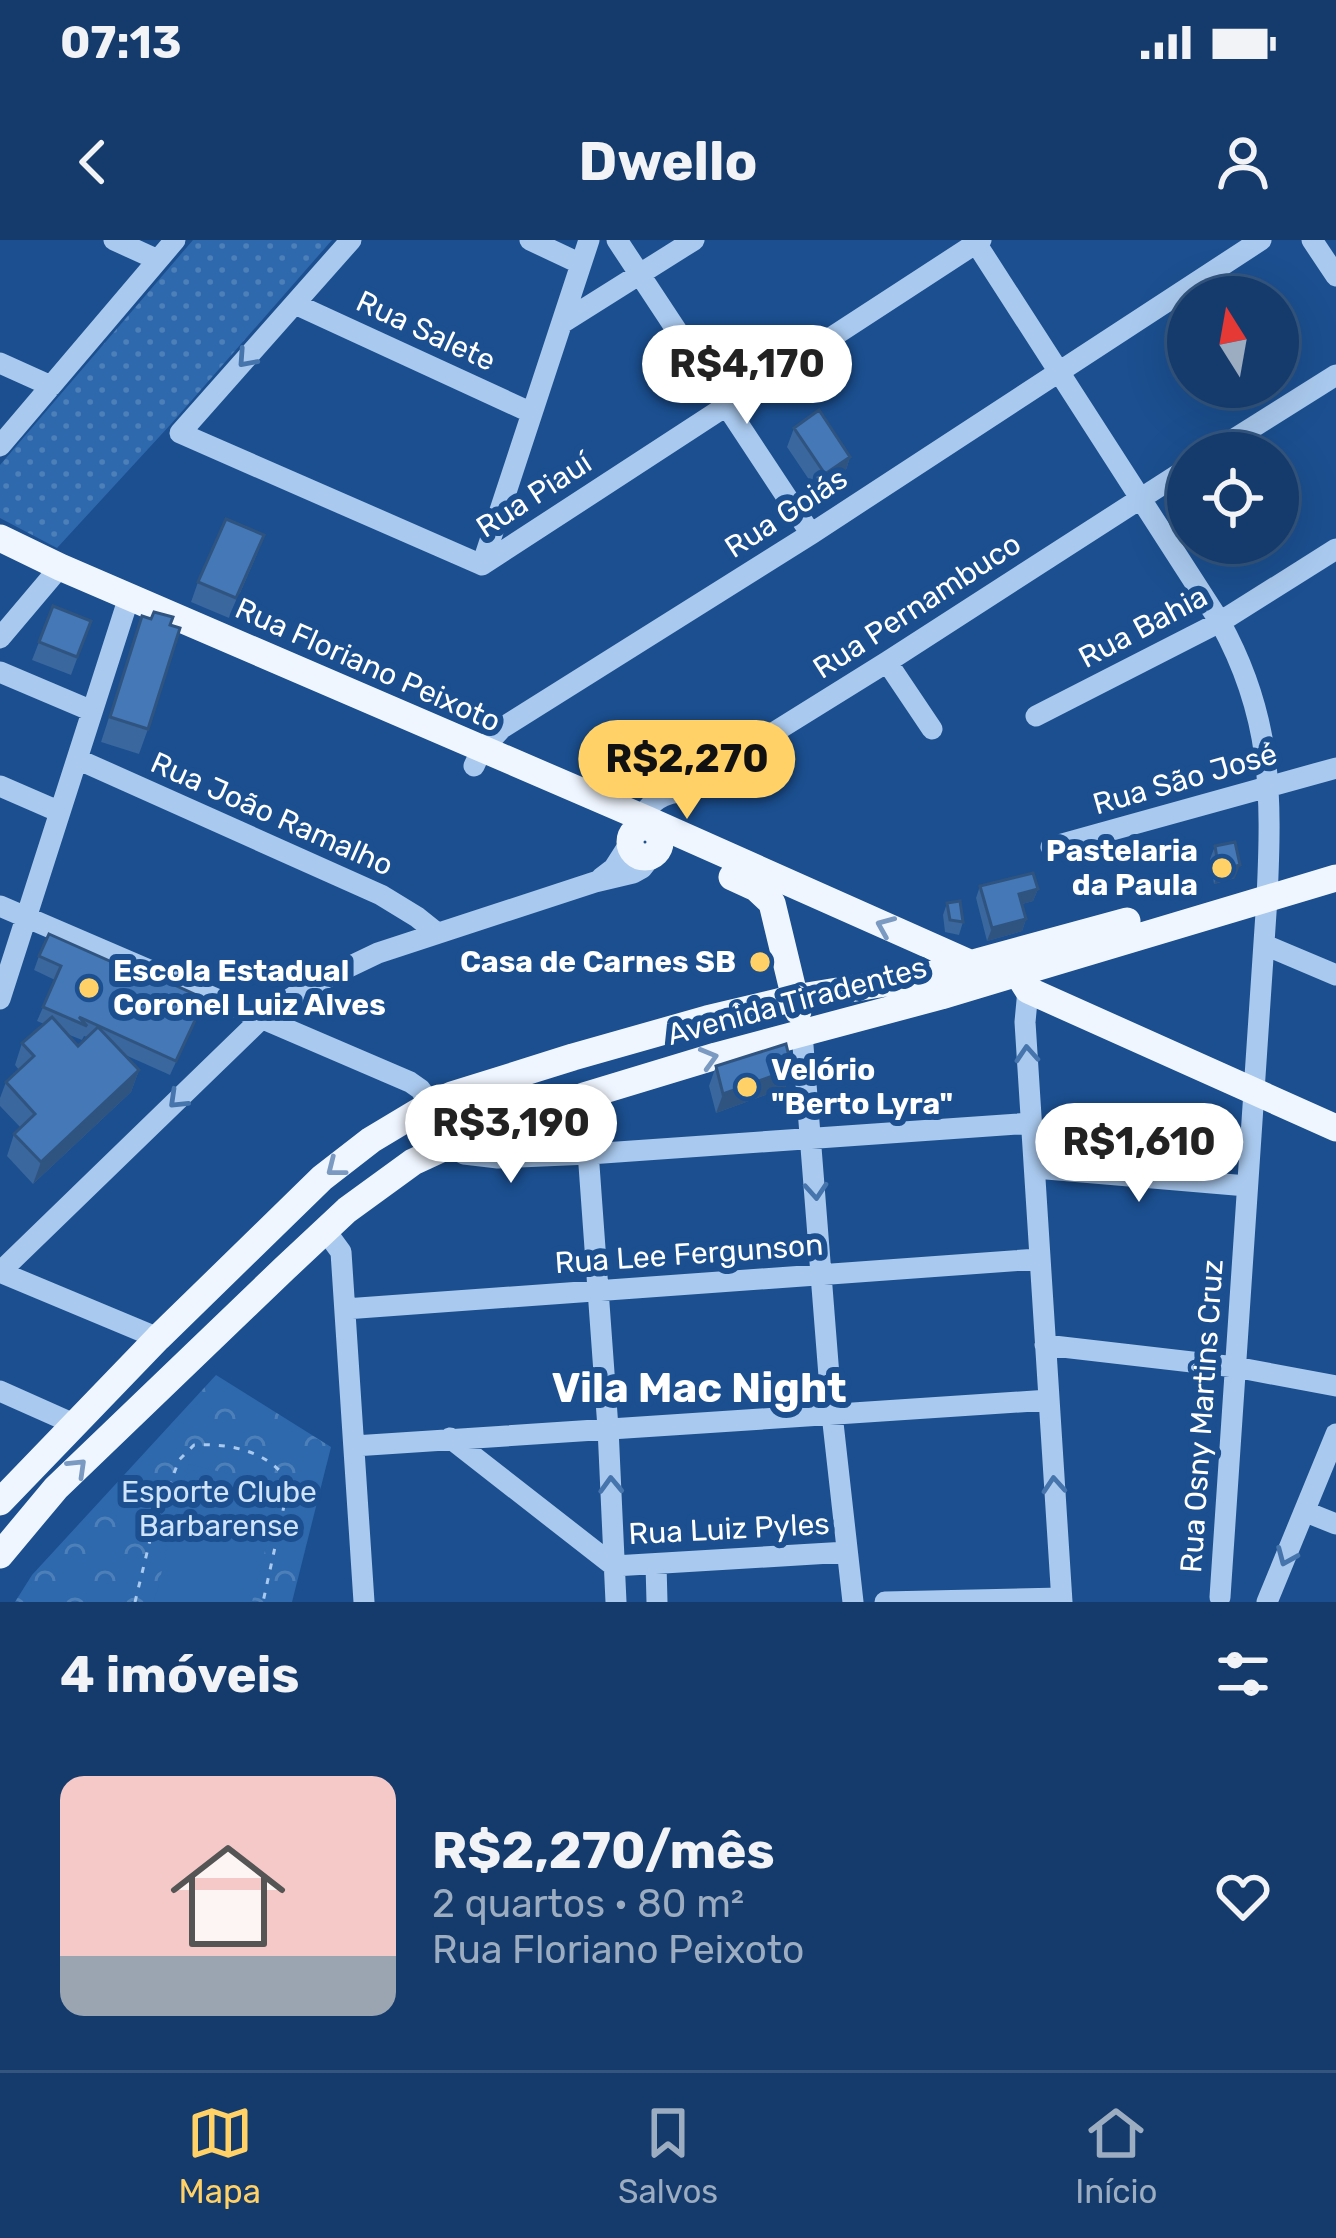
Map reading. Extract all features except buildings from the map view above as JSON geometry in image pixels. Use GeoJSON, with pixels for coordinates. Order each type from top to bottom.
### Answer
{"type":"FeatureCollection","features":[{"type":"Feature","properties":{"kind":"main road","name":"Rua Floriano Peixoto"},"geometry":{"type":"LineString","coordinates":[[0,538],[55,573]]}},
{"type":"Feature","properties":{"kind":"main road","name":"Rua Floriano Peixoto"},"geometry":{"type":"LineString","coordinates":[[0,556],[55,573],[126,604],[755,888],[974,965]]}},
{"type":"Feature","properties":{"kind":"main road","name":"Avenida Tiradentes"},"geometry":{"type":"LineString","coordinates":[[0,1555],[56,1488],[326,1230],[413,1162],[447,1145],[584,1096],[1017,973],[1268,890],[1336,860]]}},
{"type":"Feature","properties":{"kind":"main road","name":"Avenida Tiradentes"},"geometry":{"type":"LineString","coordinates":[[1268,890],[1336,878]]}},
{"type":"Feature","properties":{"kind":"main road"},"geometry":{"type":"LineString","coordinates":[[784,895],[802,1033]]}},
{"type":"Feature","properties":{"kind":"main road","name":"Avenida Tiradentes"},"geometry":{"type":"LineString","coordinates":[[0,1502],[322,1178],[371,1140],[431,1105],[573,1057],[795,998],[974,965],[1017,973]]}},
{"type":"Feature","properties":{"kind":"main road"},"geometry":{"type":"LineString","coordinates":[[1017,973],[1254,1093],[1336,1128]]}},
{"type":"Feature","properties":{"kind":"street"},"geometry":{"type":"LineString","coordinates":[[114,240],[158,260]]}},
{"type":"Feature","properties":{"kind":"street"},"geometry":{"type":"LineString","coordinates":[[0,446],[175,240]]}},
{"type":"Feature","properties":{"kind":"street"},"geometry":{"type":"LineString","coordinates":[[351,240],[181,433],[482,565],[589,240]]}},
{"type":"Feature","properties":{"kind":"street"},"geometry":{"type":"LineString","coordinates":[[530,240],[581,264]]}},
{"type":"Feature","properties":{"kind":"street"},"geometry":{"type":"LineString","coordinates":[[616,240],[811,534]]}},
{"type":"Feature","properties":{"kind":"street"},"geometry":{"type":"LineString","coordinates":[[562,323],[694,240]]}},
{"type":"Feature","properties":{"kind":"street","name":"Rua Goiás"},"geometry":{"type":"LineString","coordinates":[[478,759],[502,728],[811,534],[1261,240]]}},
{"type":"Feature","properties":{"kind":"street"},"geometry":{"type":"LineString","coordinates":[[1312,240],[1336,276]]}},
{"type":"Feature","properties":{"kind":"street","name":"Rua Osny Martins Cruz"},"geometry":{"type":"LineString","coordinates":[[977,241],[1220,622],[1247,676],[1263,736],[1269,787],[1268,890],[1220,1597]]}},
{"type":"Feature","properties":{"kind":"street","name":"Rua Piauí"},"geometry":{"type":"LineString","coordinates":[[482,565],[977,241]]}},
{"type":"Feature","properties":{"kind":"street","name":"Rua Salete"},"geometry":{"type":"LineString","coordinates":[[295,304],[532,413]]}},
{"type":"Feature","properties":{"kind":"street"},"geometry":{"type":"LineString","coordinates":[[0,363],[51,386]]}},
{"type":"Feature","properties":{"kind":"street"},"geometry":{"type":"LineString","coordinates":[[1245,432],[1336,375]]}},
{"type":"Feature","properties":{"kind":"street","name":"Rua Pernambuco"},"geometry":{"type":"LineString","coordinates":[[647,836],[678,792],[1167,482]]}},
{"type":"Feature","properties":{"kind":"street","name":"Rua Bahia"},"geometry":{"type":"LineString","coordinates":[[1036,716],[1220,622],[1336,549]]}},
{"type":"Feature","properties":{"kind":"street"},"geometry":{"type":"LineString","coordinates":[[0,638],[55,573]]}},
{"type":"Feature","properties":{"kind":"street"},"geometry":{"type":"LineString","coordinates":[[0,999],[126,604]]}},
{"type":"Feature","properties":{"kind":"street"},"geometry":{"type":"LineString","coordinates":[[887,662],[932,729]]}},
{"type":"Feature","properties":{"kind":"street"},"geometry":{"type":"LineString","coordinates":[[0,672],[92,711]]}},
{"type":"Feature","properties":{"kind":"street","name":"Rua João Ramalho"},"geometry":{"type":"LineString","coordinates":[[77,759],[381,895],[436,933]]}},
{"type":"Feature","properties":{"kind":"street","name":"Rua São José"},"geometry":{"type":"LineString","coordinates":[[1051,847],[1336,768]]}},
{"type":"Feature","properties":{"kind":"street"},"geometry":{"type":"LineString","coordinates":[[0,786],[60,812]]}},
{"type":"Feature","properties":{"kind":"street"},"geometry":{"type":"LineString","coordinates":[[158,1338],[0,1272],[262,1019],[309,986],[344,967],[436,933],[633,873],[642,868],[647,836]]}},
{"type":"Feature","properties":{"kind":"street"},"geometry":{"type":"LineString","coordinates":[[0,906],[410,1082],[431,1105]]}},
{"type":"Feature","properties":{"kind":"street"},"geometry":{"type":"LineString","coordinates":[[1265,945],[1336,975]]}},
{"type":"Feature","properties":{"kind":"street"},"geometry":{"type":"LineString","coordinates":[[885,1602],[1062,1600],[1025,1022],[1017,973]]}},
{"type":"Feature","properties":{"kind":"street"},"geometry":{"type":"LineString","coordinates":[[802,1033],[832,1414],[853,1602]]}},
{"type":"Feature","properties":{"kind":"street"},"geometry":{"type":"LineString","coordinates":[[584,1096],[616,1602]]}},
{"type":"Feature","properties":{"kind":"street"},"geometry":{"type":"LineString","coordinates":[[447,1145],[464,1154],[498,1158],[1032,1124]]}},
{"type":"Feature","properties":{"kind":"street"},"geometry":{"type":"LineString","coordinates":[[1035,1168],[1247,1186]]}},
{"type":"Feature","properties":{"kind":"street"},"geometry":{"type":"LineString","coordinates":[[326,1230],[341,1252],[364,1602]]}},
{"type":"Feature","properties":{"kind":"street","name":"Rua Lee Fergunson"},"geometry":{"type":"LineString","coordinates":[[345,1309],[1038,1259]]}},
{"type":"Feature","properties":{"kind":"street"},"geometry":{"type":"LineString","coordinates":[[1045,1346],[1235,1367],[1336,1386]]}},
{"type":"Feature","properties":{"kind":"street"},"geometry":{"type":"LineString","coordinates":[[0,1391],[74,1424]]}},
{"type":"Feature","properties":{"kind":"street"},"geometry":{"type":"LineString","coordinates":[[354,1446],[1048,1400]]}},
{"type":"Feature","properties":{"kind":"street"},"geometry":{"type":"LineString","coordinates":[[1267,1602],[1336,1434]]}},
{"type":"Feature","properties":{"kind":"street"},"geometry":{"type":"LineString","coordinates":[[450,1438],[614,1566]]}},
{"type":"Feature","properties":{"kind":"street"},"geometry":{"type":"LineString","coordinates":[[1306,1512],[1336,1524]]}},
{"type":"Feature","properties":{"kind":"street","name":"Rua Luiz Pyles"},"geometry":{"type":"LineString","coordinates":[[614,1566],[847,1552]]}},
{"type":"Feature","properties":{"kind":"street"},"geometry":{"type":"LineString","coordinates":[[656,1564],[657,1602]]}},
{"type":"Feature","properties":{"kind":"path"},"geometry":{"type":"LineString","coordinates":[[135,1602],[152,1532],[179,1460],[194,1445],[214,1444],[249,1451],[280,1468],[289,1483],[263,1602]]}},
{"type":"Feature","properties":{"kind":"green space"},"geometry":{"type":"Polygon","coordinates":[[[193,240],[332,240],[57,548],[0,518],[0,465],[193,240]]]}},
{"type":"Feature","properties":{"kind":"green space","name":"Esporte Clube Barbarense"},"geometry":{"type":"Polygon","coordinates":[[[216,1375],[331,1447],[292,1602],[15,1602],[32,1575],[216,1375]]]}},
{"type":"Feature","properties":{"kind":"green space"},"geometry":{"type":"Polygon","coordinates":[[[189,1464],[281,1487],[252,1602],[154,1602],[189,1464]]]}},
{"type":"Feature","properties":{"kind":"place","name":"Pastelaria da Paula"},"geometry":{"type":"Point","coordinates":[1222,868]}},
{"type":"Feature","properties":{"kind":"place","name":"Casa de Carnes SB"},"geometry":{"type":"Point","coordinates":[760,962]}},
{"type":"Feature","properties":{"kind":"place","name":"Escola Estadual Coronel Luiz Alves"},"geometry":{"type":"Point","coordinates":[89,988]}},
{"type":"Feature","properties":{"kind":"place","name":"Velório \"Berto Lyra\""},"geometry":{"type":"Point","coordinates":[747,1087]}},
{"type":"Feature","properties":{"kind":"district","name":"Vila Mac Night"},"geometry":{"type":"Point","coordinates":[699,1388]}}]}
